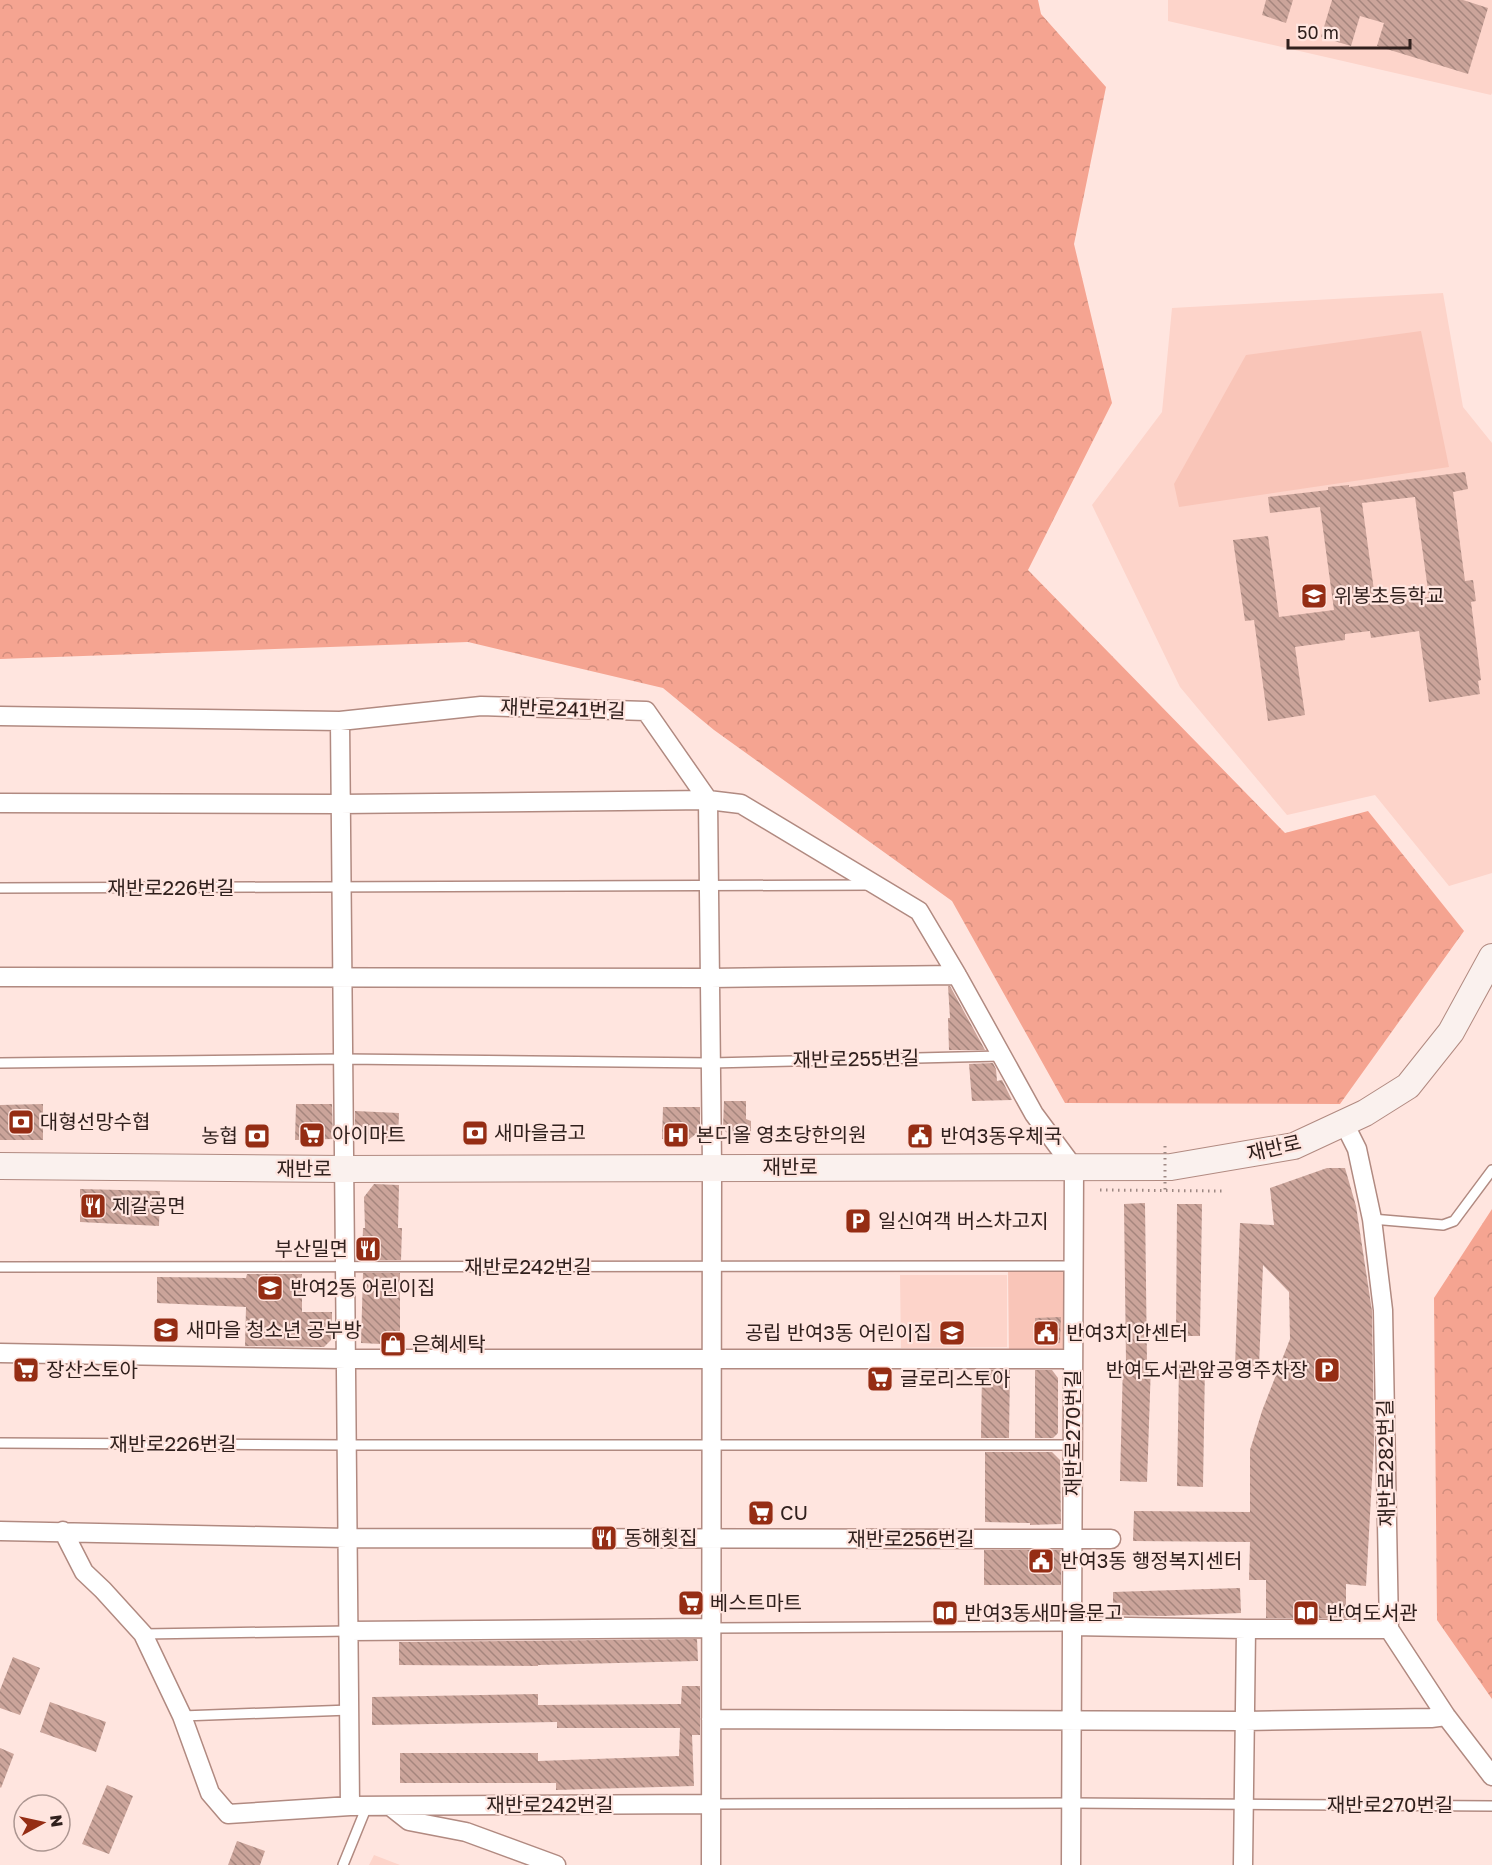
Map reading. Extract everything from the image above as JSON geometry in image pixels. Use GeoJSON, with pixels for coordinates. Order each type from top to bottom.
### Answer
{"type":"FeatureCollection","features":[{"type":"Feature","properties":{"kind":"main road","name":"재반로"},"geometry":{"type":"LineString","coordinates":[[0,1166],[344,1169],[1171,1167],[1294,1146],[1344,1123],[1408,1086],[1451,1032],[1492,957]]}},
{"type":"Feature","properties":{"kind":"street","name":"재반로241번길"},"geometry":{"type":"LineString","coordinates":[[340,721],[481,706],[646,711],[708,800]]}},
{"type":"Feature","properties":{"kind":"street"},"geometry":{"type":"LineString","coordinates":[[0,716],[340,721],[350,1710],[359,1806],[228,1814],[210,1793],[182,1716],[143,1634],[84,1572],[63,1531]]}},
{"type":"Feature","properties":{"kind":"street"},"geometry":{"type":"LineString","coordinates":[[708,800],[712,1167],[711,1865]]}},
{"type":"Feature","properties":{"kind":"street"},"geometry":{"type":"LineString","coordinates":[[0,803],[340,804],[708,800],[741,804],[919,911],[1034,1114],[1074,1168]]}},
{"type":"Feature","properties":{"kind":"street"},"geometry":{"type":"LineString","coordinates":[[0,977],[710,978],[957,975]]}},
{"type":"Feature","properties":{"kind":"street","name":"재반로282번길"},"geometry":{"type":"LineString","coordinates":[[1344,1123],[1357,1149],[1372,1219],[1383,1310],[1389,1629]]}},
{"type":"Feature","properties":{"kind":"street","name":"재반로270번길"},"geometry":{"type":"LineString","coordinates":[[1071,1865],[1074,1168]]}},
{"type":"Feature","properties":{"kind":"street"},"geometry":{"type":"LineString","coordinates":[[0,1353],[346,1359],[1073,1359]]}},
{"type":"Feature","properties":{"kind":"street"},"geometry":{"type":"LineString","coordinates":[[0,1531],[347,1538],[711,1540]]}},
{"type":"Feature","properties":{"kind":"street","name":"재반로256번길"},"geometry":{"type":"LineString","coordinates":[[711,1540],[1112,1539]]}},
{"type":"Feature","properties":{"kind":"street"},"geometry":{"type":"LineString","coordinates":[[1072,1626],[1389,1629],[1446,1716],[1492,1776]]}},
{"type":"Feature","properties":{"kind":"street"},"geometry":{"type":"LineString","coordinates":[[349,1631],[711,1629]]}},
{"type":"Feature","properties":{"kind":"street"},"geometry":{"type":"LineString","coordinates":[[1243,1865],[1246,1629]]}},
{"type":"Feature","properties":{"kind":"street"},"geometry":{"type":"LineString","coordinates":[[711,1719],[1245,1721],[1446,1716]]}},
{"type":"Feature","properties":{"kind":"street","name":"재반로242번길"},"geometry":{"type":"LineString","coordinates":[[359,1806],[711,1804]]}},
{"type":"Feature","properties":{"kind":"street","name":"재반로242번길"},"geometry":{"type":"LineString","coordinates":[[390,1806],[409,1821],[466,1832],[556,1865]]}},
{"type":"Feature","properties":{"kind":"lane"},"geometry":{"type":"LineString","coordinates":[[341,887],[877,885]]}},
{"type":"Feature","properties":{"kind":"lane","name":"재반로226번길"},"geometry":{"type":"LineString","coordinates":[[0,888],[341,887]]}},
{"type":"Feature","properties":{"kind":"lane","name":"재반로255번길"},"geometry":{"type":"LineString","coordinates":[[711,1063],[1000,1056]]}},
{"type":"Feature","properties":{"kind":"lane"},"geometry":{"type":"LineString","coordinates":[[0,1063],[343,1059],[711,1063]]}},
{"type":"Feature","properties":{"kind":"lane"},"geometry":{"type":"LineString","coordinates":[[1372,1219],[1443,1224],[1454,1221],[1492,1170]]}},
{"type":"Feature","properties":{"kind":"lane"},"geometry":{"type":"LineString","coordinates":[[712,1267],[1074,1266]]}},
{"type":"Feature","properties":{"kind":"lane"},"geometry":{"type":"LineString","coordinates":[[0,1267],[345,1268]]}},
{"type":"Feature","properties":{"kind":"lane","name":"재반로242번길"},"geometry":{"type":"LineString","coordinates":[[345,1268],[712,1267]]}},
{"type":"Feature","properties":{"kind":"lane","name":"재반로226번길"},"geometry":{"type":"LineString","coordinates":[[0,1443],[347,1445]]}},
{"type":"Feature","properties":{"kind":"lane"},"geometry":{"type":"LineString","coordinates":[[347,1445],[1073,1445]]}},
{"type":"Feature","properties":{"kind":"lane"},"geometry":{"type":"LineString","coordinates":[[711,1629],[1072,1626]]}},
{"type":"Feature","properties":{"kind":"lane"},"geometry":{"type":"LineString","coordinates":[[143,1634],[349,1631]]}},
{"type":"Feature","properties":{"kind":"lane"},"geometry":{"type":"LineString","coordinates":[[182,1716],[350,1710]]}},
{"type":"Feature","properties":{"kind":"lane"},"geometry":{"type":"LineString","coordinates":[[711,1804],[1071,1803]]}},
{"type":"Feature","properties":{"kind":"lane","name":"재반로270번길"},"geometry":{"type":"LineString","coordinates":[[1071,1803],[1492,1806]]}},
{"type":"Feature","properties":{"kind":"lane"},"geometry":{"type":"LineString","coordinates":[[343,1865],[359,1806]]}},
{"type":"Feature","properties":{"kind":"path"},"geometry":{"type":"LineString","coordinates":[[1165,1146],[1165,1190]]}},
{"type":"Feature","properties":{"kind":"path"},"geometry":{"type":"LineString","coordinates":[[1099,1190],[1222,1191]]}},
{"type":"Feature","properties":{"kind":"shaded area"},"geometry":{"type":"Polygon","coordinates":[[[1168,0],[1492,0],[1492,93],[1491,95],[1168,21],[1168,0]]]}},
{"type":"Feature","properties":{"kind":"shaded area","name":"위봉초등학교"},"geometry":{"type":"Polygon","coordinates":[[[1443,293],[1463,407],[1492,443],[1492,873],[1449,886],[1375,795],[1287,815],[1180,687],[1092,505],[1162,412],[1172,308],[1443,293]]]}},
{"type":"Feature","properties":{"kind":"shaded area"},"geometry":{"type":"Polygon","coordinates":[[[1421,331],[1449,467],[1179,507],[1174,484],[1246,355],[1421,331]]]}},
{"type":"Feature","properties":{"kind":"shaded area"},"geometry":{"type":"Polygon","coordinates":[[[1073,1266],[1073,1359],[1009,1359],[1008,1267],[1073,1266]]]}},
{"type":"Feature","properties":{"kind":"shaded area"},"geometry":{"type":"Polygon","coordinates":[[[900,1275],[1007,1275],[1007,1347],[901,1348],[900,1275]]]}},
{"type":"Feature","properties":{"kind":"shaded area"},"geometry":{"type":"Polygon","coordinates":[[[374,1855],[400,1865],[369,1865],[374,1855]]]}},
{"type":"Feature","properties":{"kind":"green space"},"geometry":{"type":"Polygon","coordinates":[[[0,0],[1038,0],[1041,14],[1106,87],[1074,244],[1112,403],[1028,570],[1285,833],[1368,811],[1464,931],[1340,1104],[1065,1103],[952,901],[714,730],[663,688],[468,642],[0,659],[0,0]]]}},
{"type":"Feature","properties":{"kind":"green space"},"geometry":{"type":"Polygon","coordinates":[[[1492,1209],[1492,1699],[1437,1620],[1434,1298],[1492,1209]]]}},
{"type":"Feature","properties":{"kind":"building"},"geometry":{"type":"Polygon","coordinates":[[[1266,0],[1293,0],[1286,23],[1262,15],[1266,0]]]}},
{"type":"Feature","properties":{"kind":"building"},"geometry":{"type":"Polygon","coordinates":[[[1332,0],[1463,0],[1488,8],[1468,74],[1377,46],[1384,23],[1360,16],[1351,46],[1321,37],[1332,0]]]}},
{"type":"Feature","properties":{"kind":"building"},"geometry":{"type":"Polygon","coordinates":[[[1465,472],[1468,489],[1453,492],[1465,581],[1473,580],[1476,601],[1471,602],[1481,680],[1478,681],[1480,694],[1429,702],[1419,631],[1371,638],[1370,631],[1345,634],[1345,640],[1295,647],[1305,715],[1268,721],[1254,620],[1245,621],[1233,540],[1268,536],[1279,617],[1334,610],[1320,507],[1270,513],[1268,497],[1328,490],[1328,487],[1349,485],[1349,487],[1465,472]],[[1415,497],[1362,503],[1376,605],[1429,597],[1415,497]]]}},
{"type":"Feature","properties":{"kind":"building"},"geometry":{"type":"Polygon","coordinates":[[[948,986],[950,986],[985,1050],[949,1050],[948,986]]]}},
{"type":"Feature","properties":{"kind":"building"},"geometry":{"type":"Polygon","coordinates":[[[993,1063],[997,1081],[1002,1080],[1012,1100],[972,1101],[969,1064],[993,1063]]]}},
{"type":"Feature","properties":{"kind":"building"},"geometry":{"type":"Polygon","coordinates":[[[724,1101],[746,1101],[746,1119],[751,1121],[751,1137],[729,1136],[723,1128],[724,1101]]]}},
{"type":"Feature","properties":{"kind":"building","name":"대형선망수협"},"geometry":{"type":"Polygon","coordinates":[[[43,1104],[43,1140],[0,1140],[0,1105],[43,1104]]]}},
{"type":"Feature","properties":{"kind":"building"},"geometry":{"type":"Polygon","coordinates":[[[296,1104],[332,1104],[333,1139],[295,1140],[296,1104]]]}},
{"type":"Feature","properties":{"kind":"building"},"geometry":{"type":"Polygon","coordinates":[[[663,1107],[700,1107],[700,1131],[688,1140],[662,1139],[663,1107]]]}},
{"type":"Feature","properties":{"kind":"building"},"geometry":{"type":"Polygon","coordinates":[[[355,1111],[399,1113],[398,1141],[365,1140],[355,1128],[355,1111]]]}},
{"type":"Feature","properties":{"kind":"building","name":"반여도서관앞공영주차장"},"geometry":{"type":"Polygon","coordinates":[[[1327,1168],[1345,1168],[1356,1206],[1372,1311],[1374,1444],[1366,1586],[1346,1584],[1346,1618],[1266,1618],[1266,1580],[1249,1580],[1250,1542],[1133,1541],[1134,1511],[1250,1512],[1250,1450],[1262,1411],[1290,1339],[1289,1292],[1263,1265],[1259,1367],[1235,1367],[1240,1223],[1274,1225],[1270,1188],[1327,1168]]]}},
{"type":"Feature","properties":{"kind":"building"},"geometry":{"type":"Polygon","coordinates":[[[374,1184],[399,1185],[398,1228],[402,1228],[401,1260],[362,1260],[363,1228],[365,1228],[364,1197],[374,1184]]]}},
{"type":"Feature","properties":{"kind":"building"},"geometry":{"type":"Polygon","coordinates":[[[80,1189],[160,1191],[159,1226],[80,1222],[80,1189]]]}},
{"type":"Feature","properties":{"kind":"building"},"geometry":{"type":"Polygon","coordinates":[[[1145,1203],[1147,1364],[1151,1364],[1147,1482],[1120,1481],[1123,1363],[1126,1363],[1124,1204],[1145,1203]]]}},
{"type":"Feature","properties":{"kind":"building"},"geometry":{"type":"Polygon","coordinates":[[[1177,1204],[1202,1204],[1200,1336],[1176,1336],[1177,1204]]]}},
{"type":"Feature","properties":{"kind":"building"},"geometry":{"type":"Polygon","coordinates":[[[363,1273],[400,1273],[400,1345],[361,1343],[363,1273]]]}},
{"type":"Feature","properties":{"kind":"building"},"geometry":{"type":"Polygon","coordinates":[[[247,1274],[302,1274],[302,1312],[332,1312],[332,1339],[324,1347],[245,1346],[246,1307],[157,1303],[157,1277],[246,1278],[247,1274]]]}},
{"type":"Feature","properties":{"kind":"building"},"geometry":{"type":"Polygon","coordinates":[[[1061,1317],[1060,1343],[1035,1343],[1035,1318],[1061,1317]]]}},
{"type":"Feature","properties":{"kind":"building"},"geometry":{"type":"Polygon","coordinates":[[[1179,1364],[1205,1365],[1203,1487],[1177,1486],[1179,1364]]]}},
{"type":"Feature","properties":{"kind":"building"},"geometry":{"type":"Polygon","coordinates":[[[982,1370],[1010,1370],[1009,1438],[981,1438],[982,1370]]]}},
{"type":"Feature","properties":{"kind":"building"},"geometry":{"type":"Polygon","coordinates":[[[1035,1370],[1052,1370],[1058,1378],[1058,1433],[1053,1438],[1035,1438],[1035,1370]]]}},
{"type":"Feature","properties":{"kind":"building"},"geometry":{"type":"Polygon","coordinates":[[[985,1452],[1052,1452],[1060,1460],[1061,1524],[1030,1525],[1030,1523],[985,1522],[985,1452]]]}},
{"type":"Feature","properties":{"kind":"building"},"geometry":{"type":"Polygon","coordinates":[[[984,1550],[1061,1550],[1061,1585],[984,1585],[984,1550]]]}},
{"type":"Feature","properties":{"kind":"building"},"geometry":{"type":"Polygon","coordinates":[[[1240,1588],[1241,1613],[1113,1615],[1113,1592],[1240,1588]]]}},
{"type":"Feature","properties":{"kind":"building"},"geometry":{"type":"Polygon","coordinates":[[[697,1639],[698,1661],[538,1666],[399,1665],[399,1642],[697,1639]]]}},
{"type":"Feature","properties":{"kind":"building"},"geometry":{"type":"Polygon","coordinates":[[[13,1657],[40,1668],[20,1715],[0,1708],[0,1690],[13,1657]]]}},
{"type":"Feature","properties":{"kind":"building"},"geometry":{"type":"Polygon","coordinates":[[[682,1686],[700,1686],[700,1735],[692,1735],[694,1786],[556,1790],[556,1783],[400,1783],[400,1753],[538,1753],[538,1761],[679,1756],[680,1728],[557,1728],[557,1722],[372,1725],[372,1697],[538,1694],[538,1705],[681,1704],[682,1686]]]}},
{"type":"Feature","properties":{"kind":"building"},"geometry":{"type":"Polygon","coordinates":[[[50,1702],[106,1722],[96,1752],[40,1732],[50,1702]]]}},
{"type":"Feature","properties":{"kind":"building"},"geometry":{"type":"Polygon","coordinates":[[[0,1748],[14,1754],[1,1788],[0,1787],[0,1748]]]}},
{"type":"Feature","properties":{"kind":"building"},"geometry":{"type":"Polygon","coordinates":[[[107,1785],[133,1796],[109,1854],[82,1844],[107,1785]]]}},
{"type":"Feature","properties":{"kind":"building"},"geometry":{"type":"Polygon","coordinates":[[[237,1841],[265,1851],[260,1865],[228,1865],[237,1841]]]}},
{"type":"Feature","properties":{"kind":"place","name":"위봉초등학교"},"geometry":{"type":"Point","coordinates":[1314,596]}},
{"type":"Feature","properties":{"kind":"place","name":"대형선망수협"},"geometry":{"type":"Point","coordinates":[21,1122]}},
{"type":"Feature","properties":{"kind":"place","name":"새마을금고"},"geometry":{"type":"Point","coordinates":[475,1133]}},
{"type":"Feature","properties":{"kind":"place","name":"아이마트"},"geometry":{"type":"Point","coordinates":[312,1135]}},
{"type":"Feature","properties":{"kind":"place","name":"본디올 영초당한의원"},"geometry":{"type":"Point","coordinates":[676,1135]}},
{"type":"Feature","properties":{"kind":"place","name":"농협"},"geometry":{"type":"Point","coordinates":[257,1136]}},
{"type":"Feature","properties":{"kind":"place","name":"반여3동우체국"},"geometry":{"type":"Point","coordinates":[920,1136]}},
{"type":"Feature","properties":{"kind":"place","name":"제갈공면"},"geometry":{"type":"Point","coordinates":[93,1206]}},
{"type":"Feature","properties":{"kind":"place","name":"일신여객 버스차고지"},"geometry":{"type":"Point","coordinates":[858,1221]}},
{"type":"Feature","properties":{"kind":"place","name":"부산밀면"},"geometry":{"type":"Point","coordinates":[368,1249]}},
{"type":"Feature","properties":{"kind":"place","name":"반여2동 어린이집"},"geometry":{"type":"Point","coordinates":[270,1288]}},
{"type":"Feature","properties":{"kind":"place","name":"새마을 청소년 공부방"},"geometry":{"type":"Point","coordinates":[166,1330]}},
{"type":"Feature","properties":{"kind":"place","name":"공립 반여3동 어린이집"},"geometry":{"type":"Point","coordinates":[952,1333]}},
{"type":"Feature","properties":{"kind":"place","name":"반여3치안센터"},"geometry":{"type":"Point","coordinates":[1046,1333]}},
{"type":"Feature","properties":{"kind":"place","name":"은혜세탁"},"geometry":{"type":"Point","coordinates":[393,1344]}},
{"type":"Feature","properties":{"kind":"place","name":"장산스토아"},"geometry":{"type":"Point","coordinates":[26,1370]}},
{"type":"Feature","properties":{"kind":"place","name":"반여도서관앞공영주차장"},"geometry":{"type":"Point","coordinates":[1327,1370]}},
{"type":"Feature","properties":{"kind":"place","name":"글로리스토아"},"geometry":{"type":"Point","coordinates":[880,1379]}},
{"type":"Feature","properties":{"kind":"place","name":"CU"},"geometry":{"type":"Point","coordinates":[761,1513]}},
{"type":"Feature","properties":{"kind":"place","name":"동해횟집"},"geometry":{"type":"Point","coordinates":[604,1538]}},
{"type":"Feature","properties":{"kind":"place","name":"반여3동 행정복지센터"},"geometry":{"type":"Point","coordinates":[1041,1561]}},
{"type":"Feature","properties":{"kind":"place","name":"베스트마트"},"geometry":{"type":"Point","coordinates":[691,1603]}},
{"type":"Feature","properties":{"kind":"place","name":"반여3동새마을문고"},"geometry":{"type":"Point","coordinates":[945,1613]}},
{"type":"Feature","properties":{"kind":"place","name":"반여도서관"},"geometry":{"type":"Point","coordinates":[1306,1613]}}]}
